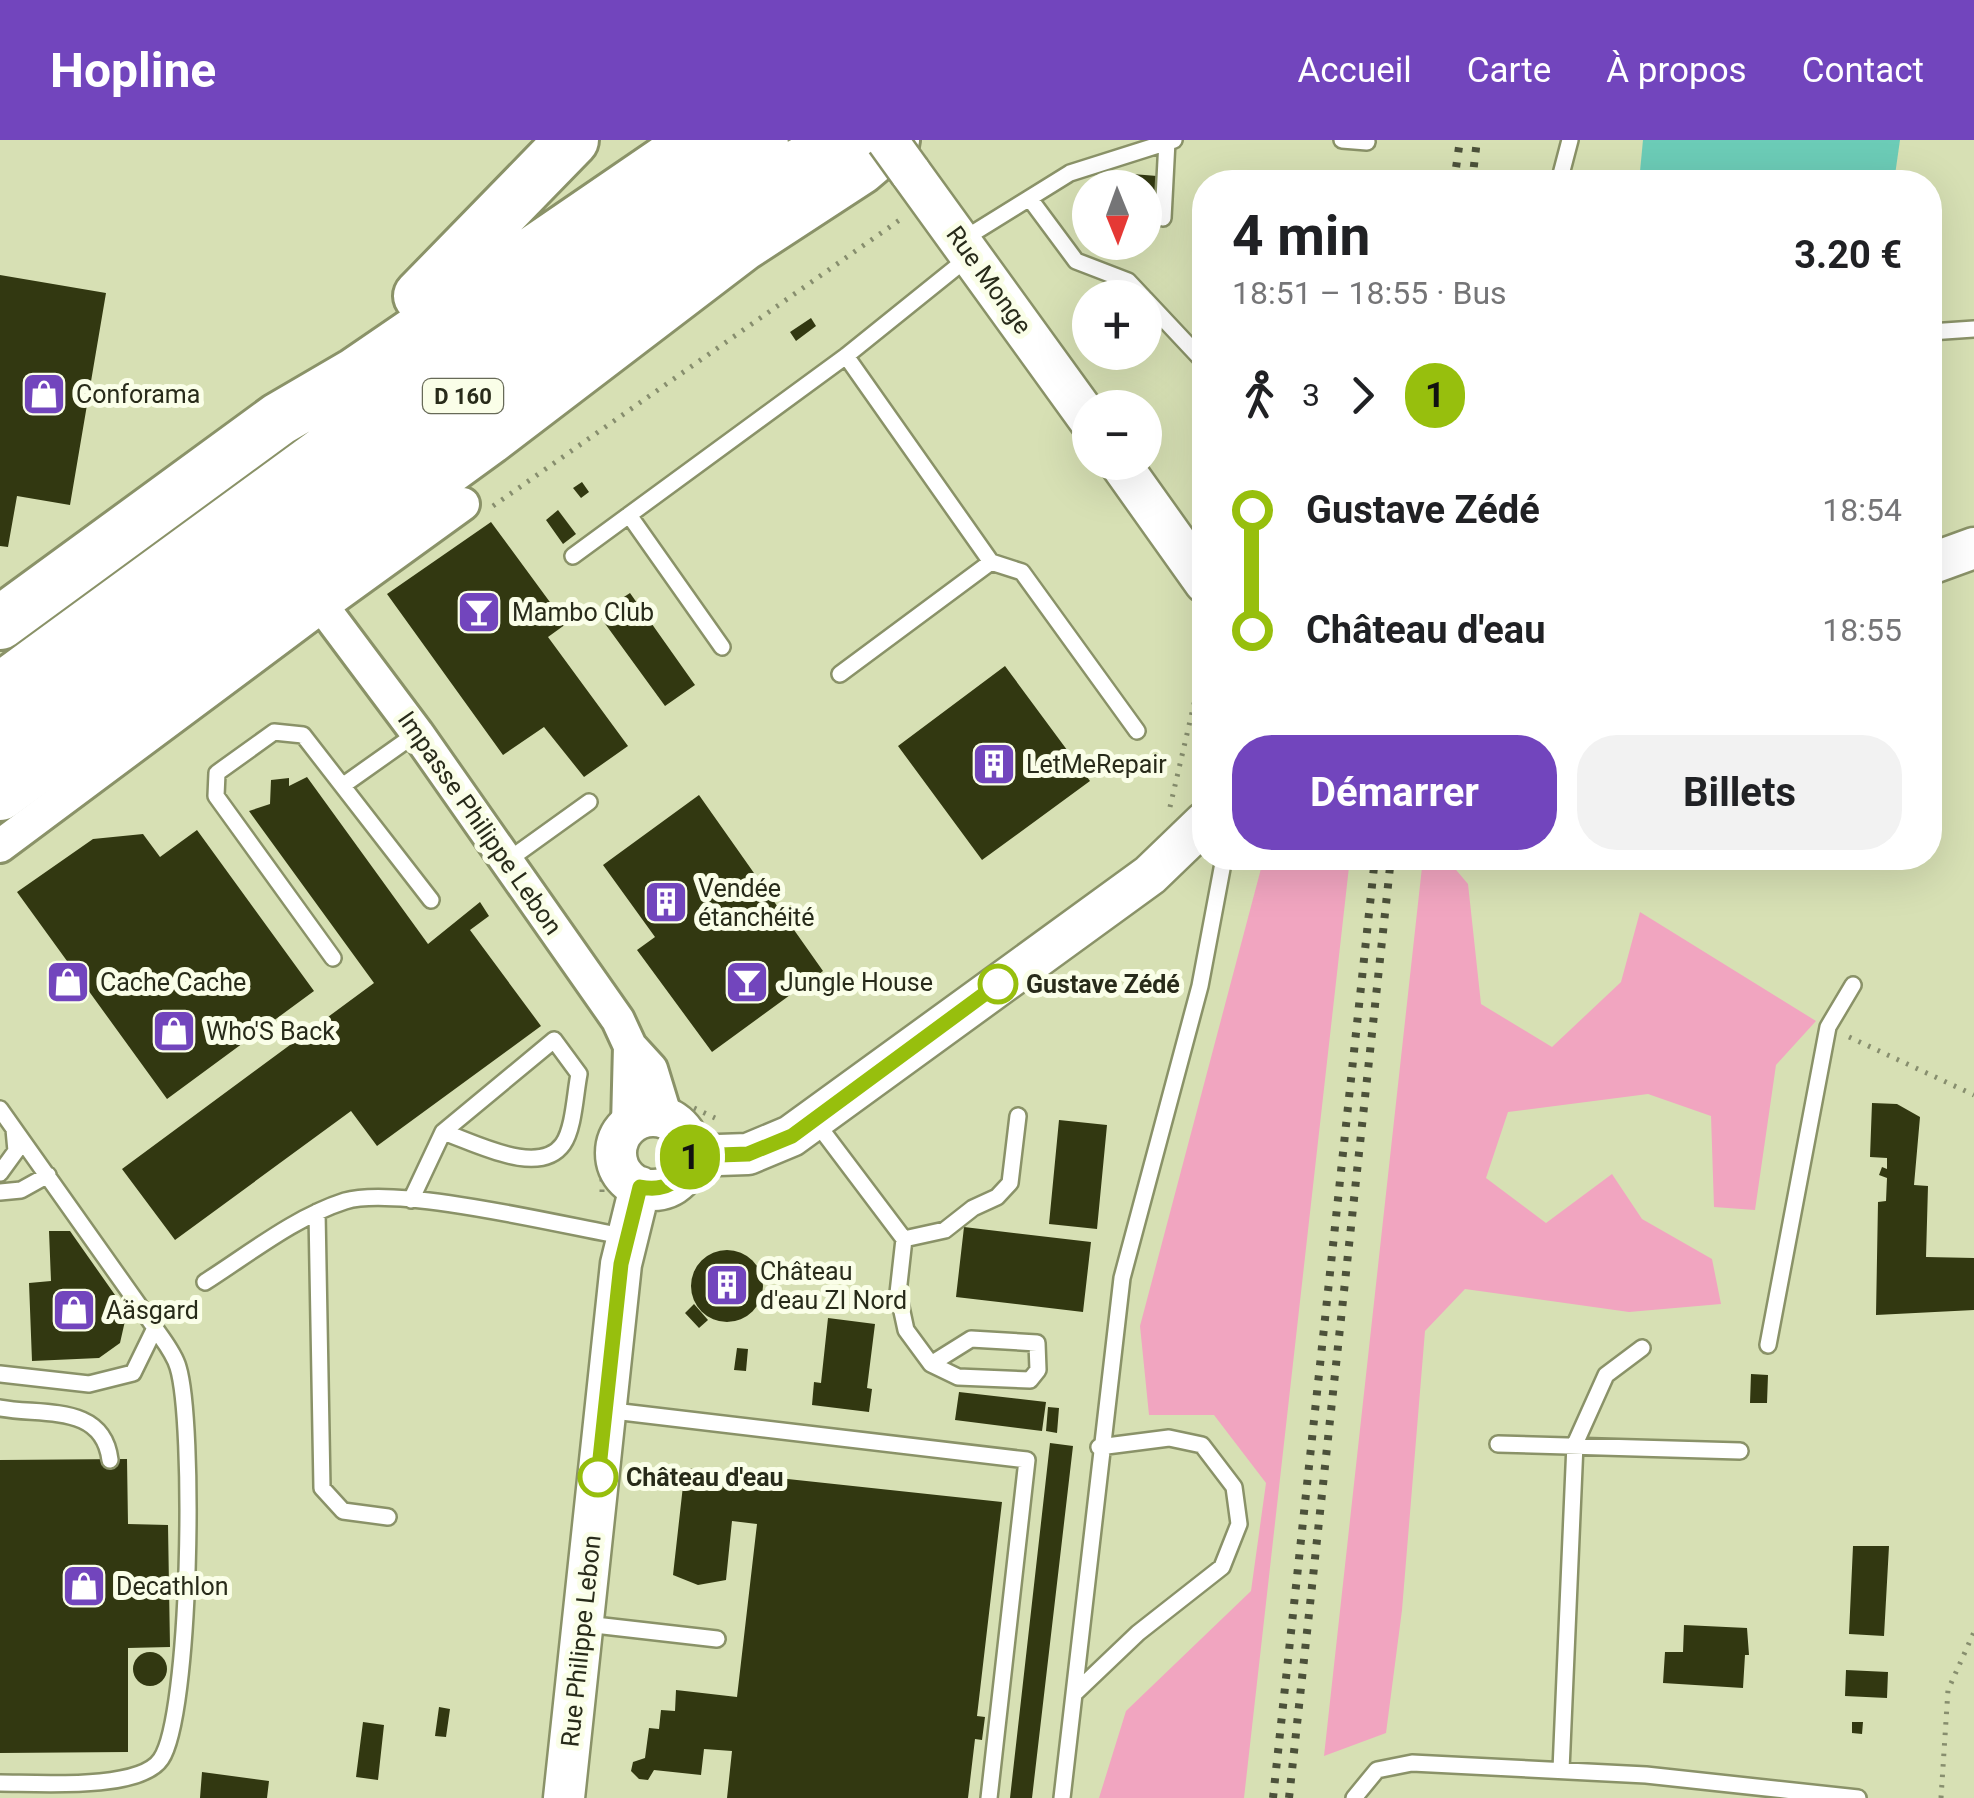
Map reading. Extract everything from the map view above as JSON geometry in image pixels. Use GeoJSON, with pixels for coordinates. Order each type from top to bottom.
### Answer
{"type":"FeatureCollection","features":[{"type":"Feature","properties":{"kind":"highway"},"geometry":{"type":"LineString","coordinates":[[0,622],[279,419],[442,276],[572,140]]}},
{"type":"Feature","properties":{"kind":"highway"},"geometry":{"type":"LineString","coordinates":[[279,419],[356,374],[698,140]]}},
{"type":"Feature","properties":{"kind":"highway","name":"D 160"},"geometry":{"type":"LineString","coordinates":[[0,738],[88,652],[656,210],[772,140]]}},
{"type":"Feature","properties":{"kind":"highway","name":"D 160"},"geometry":{"type":"LineString","coordinates":[[0,690],[88,652],[756,188],[848,140]]}},
{"type":"Feature","properties":{"kind":"highway"},"geometry":{"type":"LineString","coordinates":[[0,794],[490,438],[742,245],[860,168],[905,163]]}},
{"type":"Feature","properties":{"kind":"street","name":"Rue Monge"},"geometry":{"type":"LineString","coordinates":[[905,163],[1072,397]]}},
{"type":"Feature","properties":{"kind":"street"},"geometry":{"type":"LineString","coordinates":[[1132,480],[1192,565]]}},
{"type":"Feature","properties":{"kind":"street"},"geometry":{"type":"LineString","coordinates":[[0,846],[463,504]]}},
{"type":"Feature","properties":{"kind":"street"},"geometry":{"type":"LineString","coordinates":[[1942,561],[1974,548]]}},
{"type":"Feature","properties":{"kind":"street"},"geometry":{"type":"LineString","coordinates":[[1942,565],[1974,562]]}},
{"type":"Feature","properties":{"kind":"street","name":"Impasse Philippe Lebon"},"geometry":{"type":"LineString","coordinates":[[322,606],[418,733],[641,1057],[633,1124]]}},
{"type":"Feature","properties":{"kind":"street"},"geometry":{"type":"LineString","coordinates":[[690,1156],[748,1154],[772,1146],[814,1120],[1150,875],[1192,838]]}},
{"type":"Feature","properties":{"kind":"street"},"geometry":{"type":"LineString","coordinates":[[633,1124],[687,1138],[690,1156],[678,1180],[666,1187],[640,1187],[623,1175],[616,1154],[633,1124]]}},
{"type":"Feature","properties":{"kind":"street","name":"Rue Philippe Lebon"},"geometry":{"type":"LineString","coordinates":[[564,1798],[605,1410],[627,1237],[640,1187]]}},
{"type":"Feature","properties":{"kind":"lane"},"geometry":{"type":"LineString","coordinates":[[573,556],[846,356],[966,248],[1070,173],[1170,140],[1163,218]]}},
{"type":"Feature","properties":{"kind":"lane"},"geometry":{"type":"LineString","coordinates":[[1342,140],[1367,142]]}},
{"type":"Feature","properties":{"kind":"lane"},"geometry":{"type":"LineString","coordinates":[[1561,170],[1570,140]]}},
{"type":"Feature","properties":{"kind":"lane"},"geometry":{"type":"LineString","coordinates":[[1030,199],[1076,261],[1125,280]]}},
{"type":"Feature","properties":{"kind":"lane"},"geometry":{"type":"LineString","coordinates":[[1162,317],[1192,349]]}},
{"type":"Feature","properties":{"kind":"lane"},"geometry":{"type":"LineString","coordinates":[[1942,331],[1974,329]]}},
{"type":"Feature","properties":{"kind":"lane"},"geometry":{"type":"LineString","coordinates":[[846,356],[991,562],[1022,572],[1136,731]]}},
{"type":"Feature","properties":{"kind":"lane"},"geometry":{"type":"LineString","coordinates":[[629,515],[722,646]]}},
{"type":"Feature","properties":{"kind":"lane"},"geometry":{"type":"LineString","coordinates":[[840,674],[991,562]]}},
{"type":"Feature","properties":{"kind":"lane"},"geometry":{"type":"LineString","coordinates":[[333,958],[216,796],[217,773],[274,732],[303,735],[345,784],[431,900]]}},
{"type":"Feature","properties":{"kind":"lane"},"geometry":{"type":"LineString","coordinates":[[345,784],[418,733]]}},
{"type":"Feature","properties":{"kind":"lane"},"geometry":{"type":"LineString","coordinates":[[506,861],[589,802]]}},
{"type":"Feature","properties":{"kind":"lane"},"geometry":{"type":"LineString","coordinates":[[1062,1798],[1099,1447],[1122,1278],[1200,986],[1201,870]]}},
{"type":"Feature","properties":{"kind":"lane"},"geometry":{"type":"LineString","coordinates":[[1768,1345],[1828,1027],[1853,985]]}},
{"type":"Feature","properties":{"kind":"lane"},"geometry":{"type":"LineString","coordinates":[[411,1200],[443,1132],[554,1040],[579,1074],[565,1142],[552,1155],[533,1161],[443,1132]]}},
{"type":"Feature","properties":{"kind":"lane"},"geometry":{"type":"LineString","coordinates":[[0,1109],[156,1328],[178,1365],[187,1458],[183,1642],[171,1726],[161,1760],[138,1776],[80,1783],[0,1783]]}},
{"type":"Feature","properties":{"kind":"lane"},"geometry":{"type":"LineString","coordinates":[[904,1239],[945,1230],[973,1208],[997,1198],[1010,1182],[1018,1116]]}},
{"type":"Feature","properties":{"kind":"lane"},"geometry":{"type":"LineString","coordinates":[[814,1120],[904,1239],[898,1293],[906,1330],[931,1364],[958,1377],[1030,1380],[1038,1370],[1036,1344],[971,1339],[931,1364]]}},
{"type":"Feature","properties":{"kind":"lane"},"geometry":{"type":"LineString","coordinates":[[0,1172],[16,1151],[14,1129]]}},
{"type":"Feature","properties":{"kind":"lane"},"geometry":{"type":"LineString","coordinates":[[0,1192],[21,1190],[48,1176]]}},
{"type":"Feature","properties":{"kind":"lane"},"geometry":{"type":"LineString","coordinates":[[205,1282],[317,1212],[350,1200],[411,1200],[627,1237]]}},
{"type":"Feature","properties":{"kind":"lane"},"geometry":{"type":"LineString","coordinates":[[317,1212],[322,1488],[343,1510],[388,1516]]}},
{"type":"Feature","properties":{"kind":"lane"},"geometry":{"type":"LineString","coordinates":[[0,1374],[89,1384],[134,1373],[156,1328]]}},
{"type":"Feature","properties":{"kind":"lane"},"geometry":{"type":"LineString","coordinates":[[1561,1770],[1574,1444],[1606,1375],[1642,1348]]}},
{"type":"Feature","properties":{"kind":"lane"},"geometry":{"type":"LineString","coordinates":[[0,1408],[87,1420],[103,1435],[110,1460]]}},
{"type":"Feature","properties":{"kind":"lane"},"geometry":{"type":"LineString","coordinates":[[605,1410],[1028,1460],[989,1798]]}},
{"type":"Feature","properties":{"kind":"lane"},"geometry":{"type":"LineString","coordinates":[[1074,1694],[1138,1633],[1222,1567],[1239,1524],[1234,1487],[1202,1445],[1169,1438],[1099,1447]]}},
{"type":"Feature","properties":{"kind":"lane"},"geometry":{"type":"LineString","coordinates":[[1498,1444],[1740,1450]]}},
{"type":"Feature","properties":{"kind":"lane"},"geometry":{"type":"LineString","coordinates":[[582,1624],[717,1639]]}},
{"type":"Feature","properties":{"kind":"lane"},"geometry":{"type":"LineString","coordinates":[[1354,1798],[1377,1770],[1412,1763],[1765,1786],[1858,1798]]}},
{"type":"Feature","properties":{"kind":"path"},"geometry":{"type":"LineString","coordinates":[[463,504],[486,511],[905,163]]}},
{"type":"Feature","properties":{"kind":"path"},"geometry":{"type":"LineString","coordinates":[[1828,1027],[1974,1095]]}},
{"type":"Feature","properties":{"kind":"path"},"geometry":{"type":"LineString","coordinates":[[641,1057],[664,1066],[693,1108],[708,1117],[725,1120]]}},
{"type":"Feature","properties":{"kind":"path"},"geometry":{"type":"LineString","coordinates":[[627,1237],[603,1201],[633,1124]]}},
{"type":"Feature","properties":{"kind":"path"},"geometry":{"type":"LineString","coordinates":[[1942,1798],[1948,1690],[1974,1632]]}},
{"type":"Feature","properties":{"kind":"shaded area"},"geometry":{"type":"Polygon","coordinates":[[[1261,870],[1349,870],[1244,1798],[1099,1798],[1126,1711],[1251,1591],[1266,1483],[1214,1415],[1149,1415],[1140,1326],[1261,870]]]}},
{"type":"Feature","properties":{"kind":"shaded area"},"geometry":{"type":"Polygon","coordinates":[[[1422,870],[1456,870],[1468,884],[1481,1004],[1552,1047],[1621,982],[1640,912],[1816,1021],[1776,1065],[1755,1210],[1714,1207],[1711,1116],[1648,1094],[1508,1112],[1486,1178],[1546,1223],[1612,1174],[1642,1219],[1712,1259],[1721,1304],[1629,1312],[1465,1289],[1425,1331],[1402,1610],[1386,1733],[1324,1756],[1422,870]]]}},
{"type":"Feature","properties":{"kind":"water"},"geometry":{"type":"Polygon","coordinates":[[[1643,140],[1900,140],[1896,170],[1640,170],[1643,140]]]}},
{"type":"Feature","properties":{"kind":"building","name":"Conforama"},"geometry":{"type":"Polygon","coordinates":[[[0,275],[106,293],[70,505],[17,496],[8,547],[0,546],[0,275]]]}},
{"type":"Feature","properties":{"kind":"building"},"geometry":{"type":"Polygon","coordinates":[[[811,318],[816,326],[796,341],[790,332],[811,318]]]}},
{"type":"Feature","properties":{"kind":"building"},"geometry":{"type":"Polygon","coordinates":[[[582,482],[589,492],[581,498],[573,488],[582,482]]]}},
{"type":"Feature","properties":{"kind":"building"},"geometry":{"type":"Polygon","coordinates":[[[558,510],[576,534],[563,544],[546,520],[558,510]]]}},
{"type":"Feature","properties":{"kind":"building"},"geometry":{"type":"Polygon","coordinates":[[[491,522],[566,624],[548,637],[628,746],[584,777],[544,727],[503,755],[387,594],[491,522]]]}},
{"type":"Feature","properties":{"kind":"building"},"geometry":{"type":"Polygon","coordinates":[[[630,593],[695,685],[665,706],[598,614],[630,593]]]}},
{"type":"Feature","properties":{"kind":"building","name":"LetMeRepair"},"geometry":{"type":"Polygon","coordinates":[[[1005,666],[1090,781],[982,860],[898,746],[1005,666]]]}},
{"type":"Feature","properties":{"kind":"building"},"geometry":{"type":"Polygon","coordinates":[[[307,777],[428,944],[480,902],[489,916],[470,930],[541,1026],[377,1146],[351,1111],[175,1240],[122,1169],[374,983],[249,811],[270,804],[271,780],[289,778],[289,786],[307,777]]]}},
{"type":"Feature","properties":{"kind":"building"},"geometry":{"type":"Polygon","coordinates":[[[699,795],[823,971],[712,1052],[637,950],[655,937],[603,865],[699,795]]]}},
{"type":"Feature","properties":{"kind":"building"},"geometry":{"type":"Polygon","coordinates":[[[197,830],[314,991],[167,1099],[17,892],[93,839],[143,834],[160,857],[197,830]]]}},
{"type":"Feature","properties":{"kind":"building"},"geometry":{"type":"Polygon","coordinates":[[[1872,1103],[1897,1104],[1920,1117],[1914,1185],[1928,1186],[1926,1257],[1974,1258],[1974,1310],[1876,1315],[1878,1202],[1886,1201],[1887,1178],[1879,1175],[1882,1167],[1887,1169],[1887,1158],[1870,1157],[1872,1103]]]}},
{"type":"Feature","properties":{"kind":"building"},"geometry":{"type":"Polygon","coordinates":[[[1059,1120],[1107,1125],[1097,1229],[1049,1224],[1059,1120]]]}},
{"type":"Feature","properties":{"kind":"building"},"geometry":{"type":"Polygon","coordinates":[[[964,1227],[1091,1242],[1083,1312],[956,1297],[964,1227]]]}},
{"type":"Feature","properties":{"kind":"building"},"geometry":{"type":"Polygon","coordinates":[[[49,1231],[70,1231],[127,1312],[120,1343],[99,1358],[32,1361],[29,1283],[51,1281],[49,1231]]]}},
{"type":"Feature","properties":{"kind":"building","name":"Château d'eau ZI Nord"},"geometry":{"type":"Polygon","coordinates":[[[727,1250],[753,1260],[763,1286],[753,1312],[727,1322],[701,1312],[691,1286],[701,1260],[727,1250]]]}},
{"type":"Feature","properties":{"kind":"building"},"geometry":{"type":"Polygon","coordinates":[[[694,1304],[708,1320],[699,1328],[685,1313],[694,1304]]]}},
{"type":"Feature","properties":{"kind":"building"},"geometry":{"type":"Polygon","coordinates":[[[828,1318],[875,1324],[867,1388],[872,1389],[869,1412],[812,1405],[814,1382],[821,1383],[828,1318]]]}},
{"type":"Feature","properties":{"kind":"building"},"geometry":{"type":"Polygon","coordinates":[[[737,1348],[748,1349],[746,1371],[734,1370],[737,1348]]]}},
{"type":"Feature","properties":{"kind":"building"},"geometry":{"type":"Polygon","coordinates":[[[1751,1374],[1768,1375],[1767,1403],[1750,1403],[1751,1374]]]}},
{"type":"Feature","properties":{"kind":"building"},"geometry":{"type":"Polygon","coordinates":[[[959,1392],[1046,1402],[1042,1431],[955,1420],[959,1392]]]}},
{"type":"Feature","properties":{"kind":"building"},"geometry":{"type":"Polygon","coordinates":[[[1048,1407],[1059,1408],[1057,1433],[1046,1431],[1048,1407]]]}},
{"type":"Feature","properties":{"kind":"building"},"geometry":{"type":"Polygon","coordinates":[[[1050,1443],[1073,1446],[1032,1798],[1010,1798],[1050,1443]]]}},
{"type":"Feature","properties":{"kind":"building","name":"Decathlon"},"geometry":{"type":"Polygon","coordinates":[[[127,1459],[128,1524],[168,1525],[170,1647],[128,1648],[128,1752],[0,1753],[0,1460],[127,1459]]]}},
{"type":"Feature","properties":{"kind":"building"},"geometry":{"type":"Polygon","coordinates":[[[685,1468],[1002,1502],[977,1716],[985,1717],[982,1740],[975,1739],[968,1798],[727,1798],[732,1751],[704,1749],[701,1775],[654,1770],[648,1780],[639,1779],[631,1771],[633,1762],[645,1758],[649,1728],[659,1729],[661,1710],[675,1711],[676,1690],[737,1697],[757,1524],[732,1521],[726,1580],[698,1585],[673,1575],[685,1468]]]}},
{"type":"Feature","properties":{"kind":"building"},"geometry":{"type":"Polygon","coordinates":[[[1853,1546],[1889,1546],[1884,1636],[1849,1634],[1853,1546]]]}},
{"type":"Feature","properties":{"kind":"building"},"geometry":{"type":"Polygon","coordinates":[[[1684,1625],[1747,1628],[1749,1655],[1745,1655],[1743,1688],[1663,1683],[1665,1652],[1683,1652],[1684,1625]]]}},
{"type":"Feature","properties":{"kind":"building"},"geometry":{"type":"Polygon","coordinates":[[[150,1652],[162,1657],[167,1669],[162,1681],[150,1686],[138,1681],[133,1669],[138,1657],[150,1652]]]}},
{"type":"Feature","properties":{"kind":"building"},"geometry":{"type":"Polygon","coordinates":[[[1846,1670],[1888,1672],[1887,1698],[1845,1696],[1846,1670]]]}},
{"type":"Feature","properties":{"kind":"building"},"geometry":{"type":"Polygon","coordinates":[[[439,1707],[450,1709],[446,1737],[435,1736],[439,1707]]]}},
{"type":"Feature","properties":{"kind":"building"},"geometry":{"type":"Polygon","coordinates":[[[363,1722],[384,1725],[378,1780],[356,1777],[363,1722]]]}},
{"type":"Feature","properties":{"kind":"building"},"geometry":{"type":"Polygon","coordinates":[[[1852,1722],[1863,1722],[1862,1734],[1852,1733],[1852,1722]]]}},
{"type":"Feature","properties":{"kind":"building"},"geometry":{"type":"Polygon","coordinates":[[[202,1772],[269,1781],[267,1798],[200,1798],[202,1772]]]}},
{"type":"Feature","properties":{"kind":"railway"},"geometry":{"type":"LineString","coordinates":[[1456,170],[1460,140]]}},
{"type":"Feature","properties":{"kind":"railway"},"geometry":{"type":"LineString","coordinates":[[1473,170],[1477,140]]}},
{"type":"Feature","properties":{"kind":"railway"},"geometry":{"type":"LineString","coordinates":[[1273,1798],[1374,870]]}},
{"type":"Feature","properties":{"kind":"railway"},"geometry":{"type":"LineString","coordinates":[[1289,1798],[1390,870]]}},
{"type":"Feature","properties":{"kind":"bus line","name":"1"},"geometry":{"type":"LineString","coordinates":[[598,1477],[621,1264],[640,1187],[653,1190],[678,1180],[690,1156],[748,1154],[792,1136],[998,984]]}},
{"type":"Feature","properties":{"kind":"place","name":"Conforama"},"geometry":{"type":"Point","coordinates":[44,394]}},
{"type":"Feature","properties":{"kind":"place","name":"Mambo Club"},"geometry":{"type":"Point","coordinates":[479,612]}},
{"type":"Feature","properties":{"kind":"place","name":"LetMeRepair"},"geometry":{"type":"Point","coordinates":[994,764]}},
{"type":"Feature","properties":{"kind":"place","name":"Vendée étanchéité"},"geometry":{"type":"Point","coordinates":[666,902]}},
{"type":"Feature","properties":{"kind":"place","name":"Cache Cache"},"geometry":{"type":"Point","coordinates":[68,982]}},
{"type":"Feature","properties":{"kind":"place","name":"Jungle House"},"geometry":{"type":"Point","coordinates":[747,982]}},
{"type":"Feature","properties":{"kind":"place","name":"Gustave Zédé"},"geometry":{"type":"Point","coordinates":[998,984]}},
{"type":"Feature","properties":{"kind":"place","name":"Who'S Back"},"geometry":{"type":"Point","coordinates":[174,1031]}},
{"type":"Feature","properties":{"kind":"place","name":"Château d'eau ZI Nord"},"geometry":{"type":"Point","coordinates":[727,1285]}},
{"type":"Feature","properties":{"kind":"place","name":"Aäsgard"},"geometry":{"type":"Point","coordinates":[74,1310]}},
{"type":"Feature","properties":{"kind":"place","name":"Château d'eau"},"geometry":{"type":"Point","coordinates":[598,1477]}},
{"type":"Feature","properties":{"kind":"place","name":"Decathlon"},"geometry":{"type":"Point","coordinates":[84,1586]}}]}
